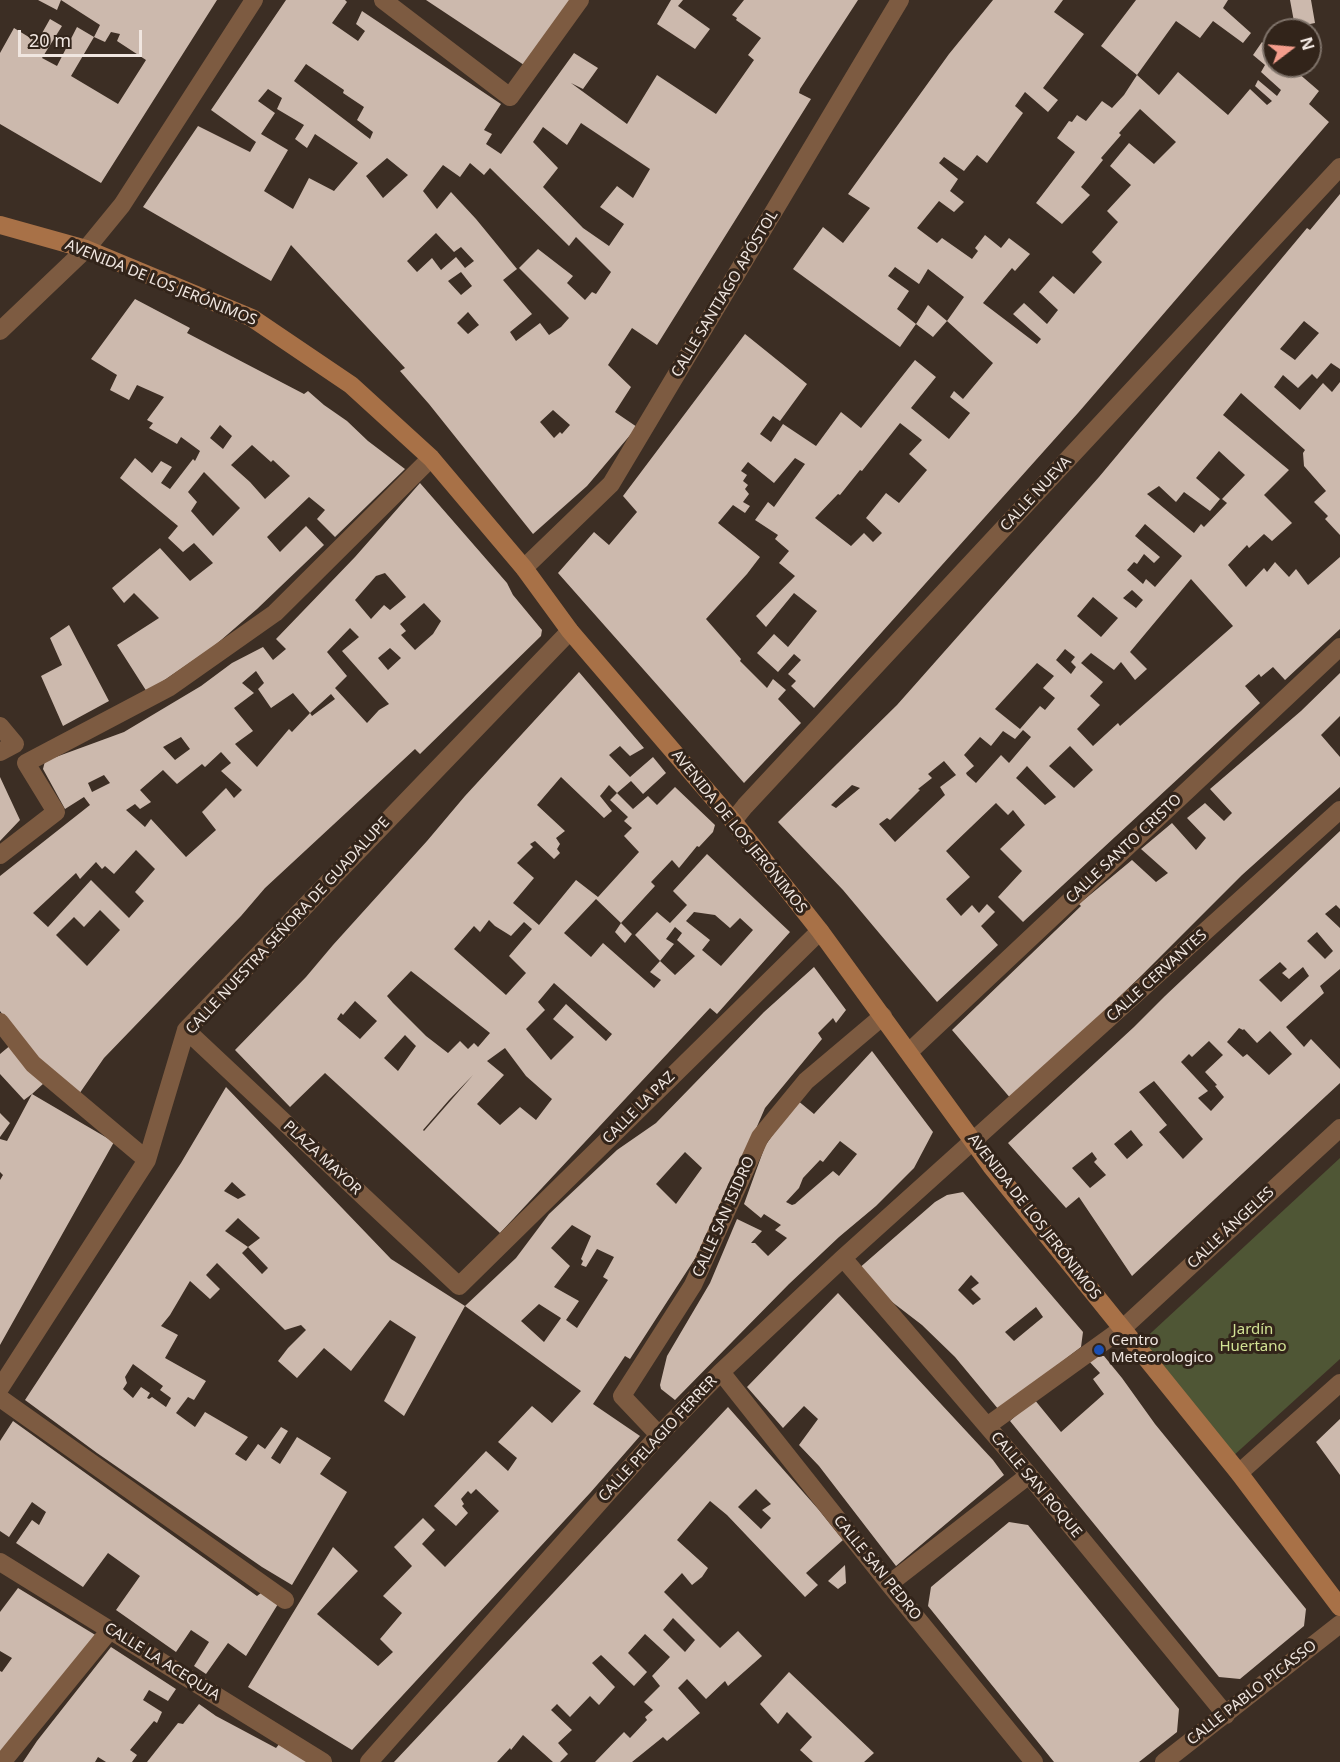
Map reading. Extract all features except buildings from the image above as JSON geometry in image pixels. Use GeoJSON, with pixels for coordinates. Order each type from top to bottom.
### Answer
{"type":"FeatureCollection","features":[{"type":"Feature","properties":{"kind":"main road","name":"AVENIDA DE LOS JERÓNIMOS"},"geometry":{"type":"LineString","coordinates":[[0,225],[86,249],[252,318],[351,385],[430,458],[524,568],[570,631],[733,821],[820,931],[991,1166],[1239,1473],[1340,1607]]}},
{"type":"Feature","properties":{"kind":"street"},"geometry":{"type":"LineString","coordinates":[[0,331],[86,249],[122,205],[254,0]]}},
{"type":"Feature","properties":{"kind":"street"},"geometry":{"type":"LineString","coordinates":[[382,0],[510,97],[580,0]]}},
{"type":"Feature","properties":{"kind":"street","name":"CALLE SANTIAGO APÓSTOL"},"geometry":{"type":"LineString","coordinates":[[524,568],[611,484],[900,0]]}},
{"type":"Feature","properties":{"kind":"street","name":"CALLE NUEVA"},"geometry":{"type":"LineString","coordinates":[[733,821],[1340,167]]}},
{"type":"Feature","properties":{"kind":"street"},"geometry":{"type":"LineString","coordinates":[[26,763],[170,687],[276,613],[430,458]]}},
{"type":"Feature","properties":{"kind":"street","name":"CALLE NUESTRA SEÑORA DE GUADALUPE"},"geometry":{"type":"LineString","coordinates":[[3,1374],[147,1160],[186,1030],[570,631]]}},
{"type":"Feature","properties":{"kind":"street","name":"CALLE SANTO CRISTO"},"geometry":{"type":"LineString","coordinates":[[909,1052],[1340,647]]}},
{"type":"Feature","properties":{"kind":"street"},"geometry":{"type":"LineString","coordinates":[[0,726],[8,748],[26,763],[56,812],[0,855]]}},
{"type":"Feature","properties":{"kind":"street","name":"CALLE CERVANTES"},"geometry":{"type":"LineString","coordinates":[[973,1141],[1340,810]]}},
{"type":"Feature","properties":{"kind":"street","name":"CALLE LA PAZ"},"geometry":{"type":"LineString","coordinates":[[459,1286],[820,931]]}},
{"type":"Feature","properties":{"kind":"street","name":"CALLE SAN ISIDRO"},"geometry":{"type":"LineString","coordinates":[[659,1435],[622,1396],[693,1285],[760,1137],[806,1081],[883,1016]]}},
{"type":"Feature","properties":{"kind":"street"},"geometry":{"type":"LineString","coordinates":[[0,1022],[33,1064],[147,1160]]}},
{"type":"Feature","properties":{"kind":"street","name":"PLAZA MAYOR"},"geometry":{"type":"LineString","coordinates":[[186,1030],[459,1286]]}},
{"type":"Feature","properties":{"kind":"street","name":"CALLE ÁNGELES"},"geometry":{"type":"LineString","coordinates":[[987,1426],[1122,1328],[1340,1128]]}},
{"type":"Feature","properties":{"kind":"street","name":"CALLE PELAGIO FERRER"},"geometry":{"type":"LineString","coordinates":[[369,1762],[659,1435],[843,1258],[973,1141]]}},
{"type":"Feature","properties":{"kind":"street","name":"CALLE SAN ROQUE"},"geometry":{"type":"LineString","coordinates":[[843,1258],[1029,1475],[1226,1715]]}},
{"type":"Feature","properties":{"kind":"street","name":"CALLE SAN PEDRO"},"geometry":{"type":"LineString","coordinates":[[722,1372],[889,1584],[1034,1762]]}},
{"type":"Feature","properties":{"kind":"street"},"geometry":{"type":"LineString","coordinates":[[1239,1473],[1340,1383]]}},
{"type":"Feature","properties":{"kind":"street"},"geometry":{"type":"LineString","coordinates":[[0,1398],[285,1600]]}},
{"type":"Feature","properties":{"kind":"street"},"geometry":{"type":"LineString","coordinates":[[889,1584],[1029,1475]]}},
{"type":"Feature","properties":{"kind":"street","name":"CALLE LA ACEQUIA"},"geometry":{"type":"LineString","coordinates":[[0,1562],[323,1762]]}},
{"type":"Feature","properties":{"kind":"street","name":"CALLE PABLO PICASSO"},"geometry":{"type":"LineString","coordinates":[[1164,1762],[1340,1624]]}},
{"type":"Feature","properties":{"kind":"street"},"geometry":{"type":"LineString","coordinates":[[5,1761],[110,1630]]}},
{"type":"Feature","properties":{"kind":"green space","name":"Jardín Huertano"},"geometry":{"type":"Polygon","coordinates":[[[1340,1158],[1340,1359],[1232,1457],[1139,1344],[1340,1158]]]}},
{"type":"Feature","properties":{"kind":"place","name":"Centro Meteorologico"},"geometry":{"type":"Point","coordinates":[1099,1350]}}]}
